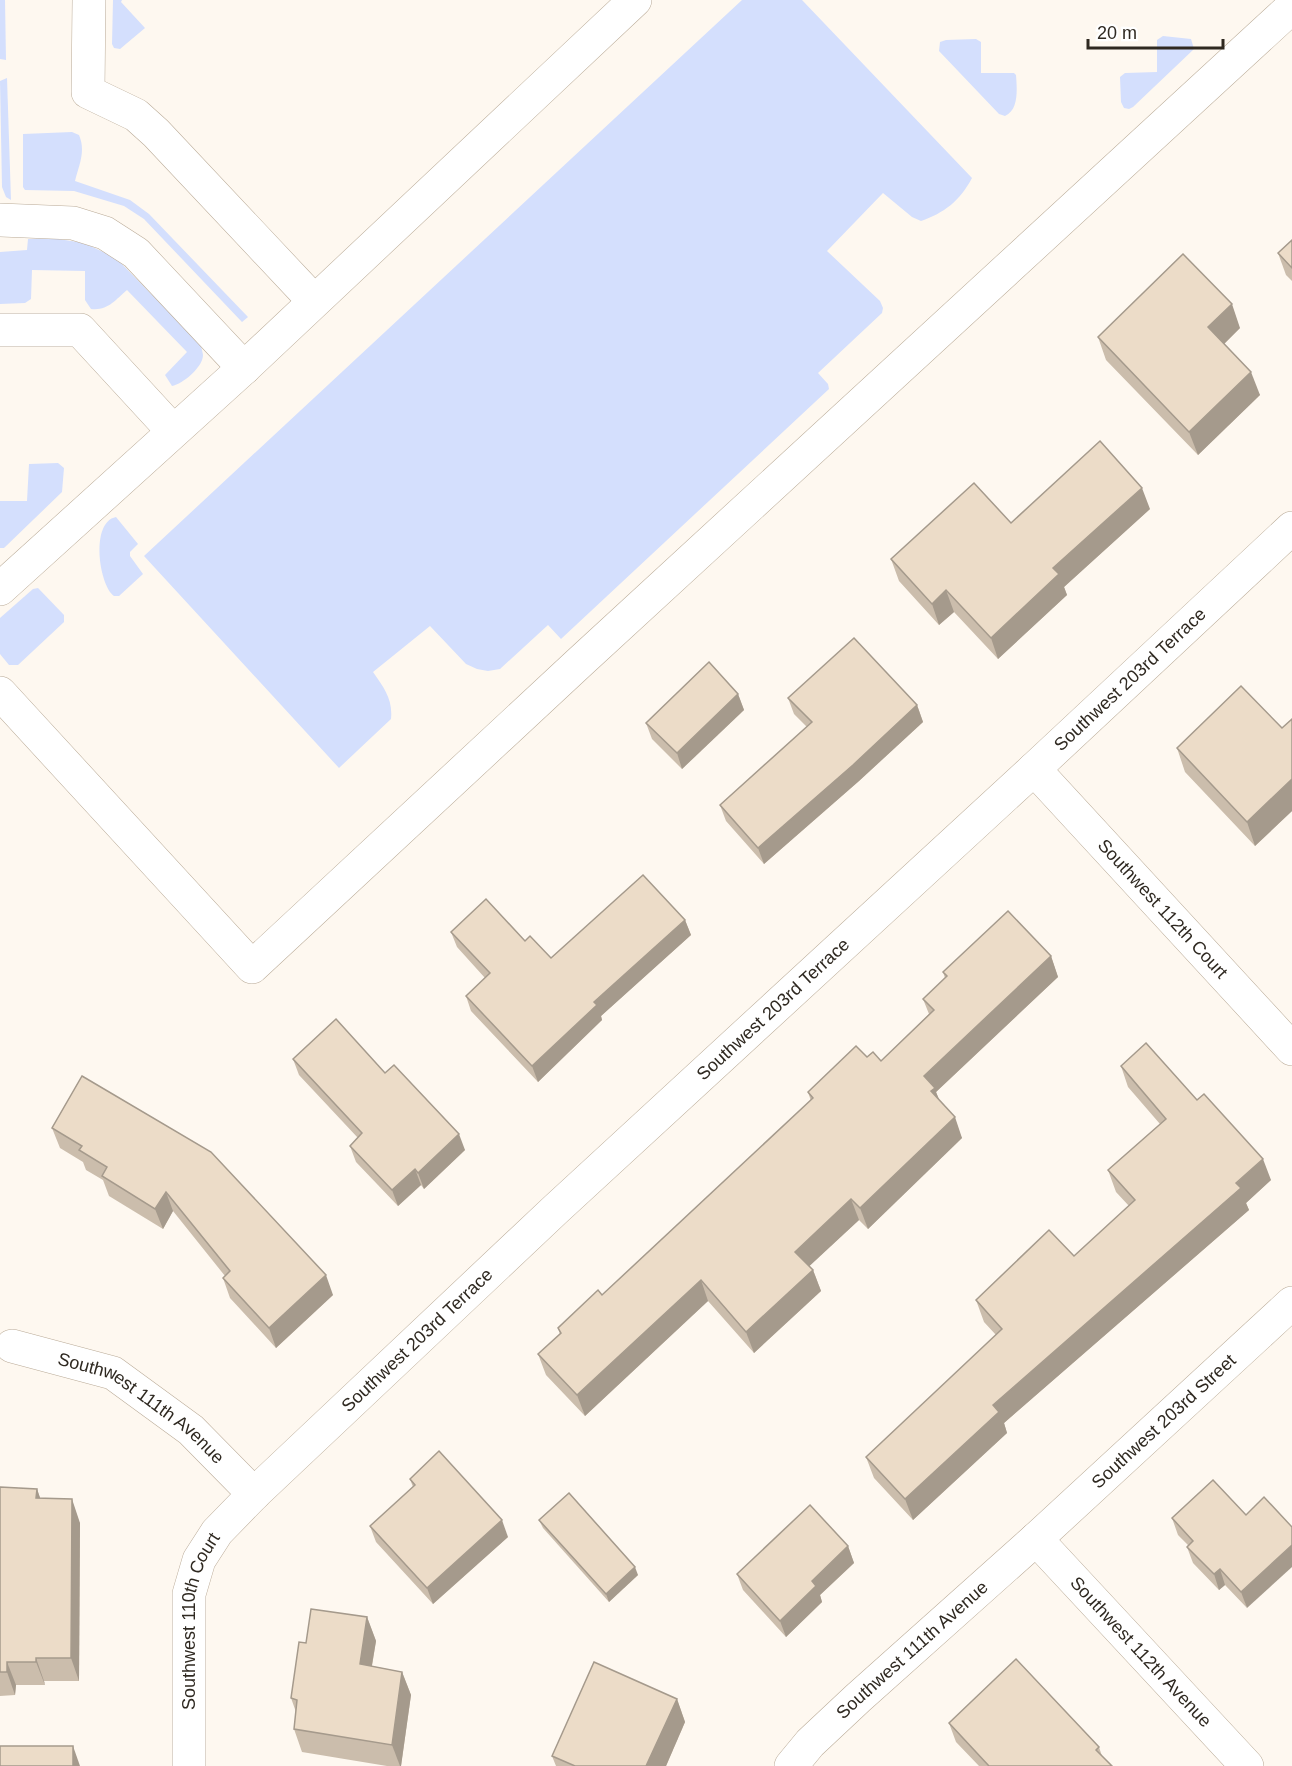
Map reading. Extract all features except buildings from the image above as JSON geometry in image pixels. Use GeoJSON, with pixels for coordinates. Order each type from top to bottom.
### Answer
{"type":"FeatureCollection","features":[{"type":"Feature","properties":{"kind":"street"},"geometry":{"type":"LineString","coordinates":[[89,0],[88,92],[136,115],[156,133],[314,301]]}},
{"type":"Feature","properties":{"kind":"street"},"geometry":{"type":"LineString","coordinates":[[0,589],[244,368],[635,0]]}},
{"type":"Feature","properties":{"kind":"street"},"geometry":{"type":"LineString","coordinates":[[0,693],[252,968],[580,662],[1292,7]]}},
{"type":"Feature","properties":{"kind":"street"},"geometry":{"type":"LineString","coordinates":[[0,220],[73,223],[105,233],[136,253],[244,368]]}},
{"type":"Feature","properties":{"kind":"street"},"geometry":{"type":"LineString","coordinates":[[0,330],[80,330],[173,432]]}},
{"type":"Feature","properties":{"kind":"street","name":"Southwest 203rd Terrace"},"geometry":{"type":"LineString","coordinates":[[254,1494],[555,1210],[1292,528]]}},
{"type":"Feature","properties":{"kind":"street","name":"Southwest 112th Court"},"geometry":{"type":"LineString","coordinates":[[1034,769],[1292,1049]]}},
{"type":"Feature","properties":{"kind":"street","name":"Southwest 203rd Street"},"geometry":{"type":"LineString","coordinates":[[1036,1539],[1292,1303]]}},
{"type":"Feature","properties":{"kind":"street","name":"Southwest 111th Avenue"},"geometry":{"type":"LineString","coordinates":[[12,1346],[113,1373],[191,1430],[254,1494]]}},
{"type":"Feature","properties":{"kind":"street","name":"Southwest 110th Court"},"geometry":{"type":"LineString","coordinates":[[189,1766],[189,1594],[199,1560],[217,1532],[254,1494]]}},
{"type":"Feature","properties":{"kind":"street","name":"Southwest 111th Avenue"},"geometry":{"type":"LineString","coordinates":[[791,1766],[810,1743],[858,1698],[1036,1539]]}},
{"type":"Feature","properties":{"kind":"street","name":"Southwest 112th Avenue"},"geometry":{"type":"LineString","coordinates":[[1036,1539],[1247,1766]]}},
{"type":"Feature","properties":{"kind":"shaded area"},"geometry":{"type":"Polygon","coordinates":[[[0,0],[5,0],[6,60],[0,59],[0,0]]]}},
{"type":"Feature","properties":{"kind":"shaded area"},"geometry":{"type":"Polygon","coordinates":[[[113,0],[122,0],[121,2],[145,28],[120,49],[114,48],[112,44],[113,0]]]}},
{"type":"Feature","properties":{"kind":"shaded area"},"geometry":{"type":"Polygon","coordinates":[[[742,0],[802,0],[972,178],[951,205],[921,221],[912,217],[883,193],[827,251],[880,301],[883,308],[882,313],[818,373],[828,384],[829,389],[561,639],[548,625],[500,669],[488,671],[466,664],[430,626],[373,672],[389,700],[391,719],[339,768],[144,556],[742,0]]]}},
{"type":"Feature","properties":{"kind":"shaded area"},"geometry":{"type":"Polygon","coordinates":[[[1163,36],[1191,39],[1194,49],[1133,107],[1124,108],[1121,102],[1120,77],[1125,73],[1157,72],[1157,40],[1163,36]]]}},
{"type":"Feature","properties":{"kind":"shaded area"},"geometry":{"type":"Polygon","coordinates":[[[976,39],[981,42],[981,73],[1014,73],[1016,75],[1015,104],[1010,113],[1005,116],[999,114],[939,51],[940,42],[946,40],[976,39]]]}},
{"type":"Feature","properties":{"kind":"shaded area"},"geometry":{"type":"Polygon","coordinates":[[[7,78],[11,200],[6,197],[2,187],[0,81],[7,78]]]}},
{"type":"Feature","properties":{"kind":"shaded area"},"geometry":{"type":"Polygon","coordinates":[[[72,132],[79,135],[82,147],[75,181],[130,200],[149,214],[248,317],[242,322],[144,219],[124,206],[74,191],[25,190],[23,187],[23,134],[72,132]]]}},
{"type":"Feature","properties":{"kind":"shaded area"},"geometry":{"type":"Polygon","coordinates":[[[52,238],[84,243],[116,258],[201,345],[202,360],[196,370],[172,386],[165,375],[187,352],[127,290],[107,307],[91,309],[85,300],[85,271],[32,270],[31,299],[25,303],[0,304],[0,252],[27,250],[28,239],[52,238]]]}},
{"type":"Feature","properties":{"kind":"shaded area"},"geometry":{"type":"Polygon","coordinates":[[[58,463],[64,468],[62,492],[4,548],[0,548],[0,501],[27,501],[29,464],[58,463]]]}},
{"type":"Feature","properties":{"kind":"shaded area"},"geometry":{"type":"Polygon","coordinates":[[[116,517],[138,544],[130,552],[130,556],[143,574],[119,596],[114,596],[104,580],[100,554],[103,530],[108,521],[116,517]]]}},
{"type":"Feature","properties":{"kind":"shaded area"},"geometry":{"type":"Polygon","coordinates":[[[38,588],[64,615],[64,622],[18,665],[9,665],[0,654],[0,618],[33,589],[38,588]]]}}]}
